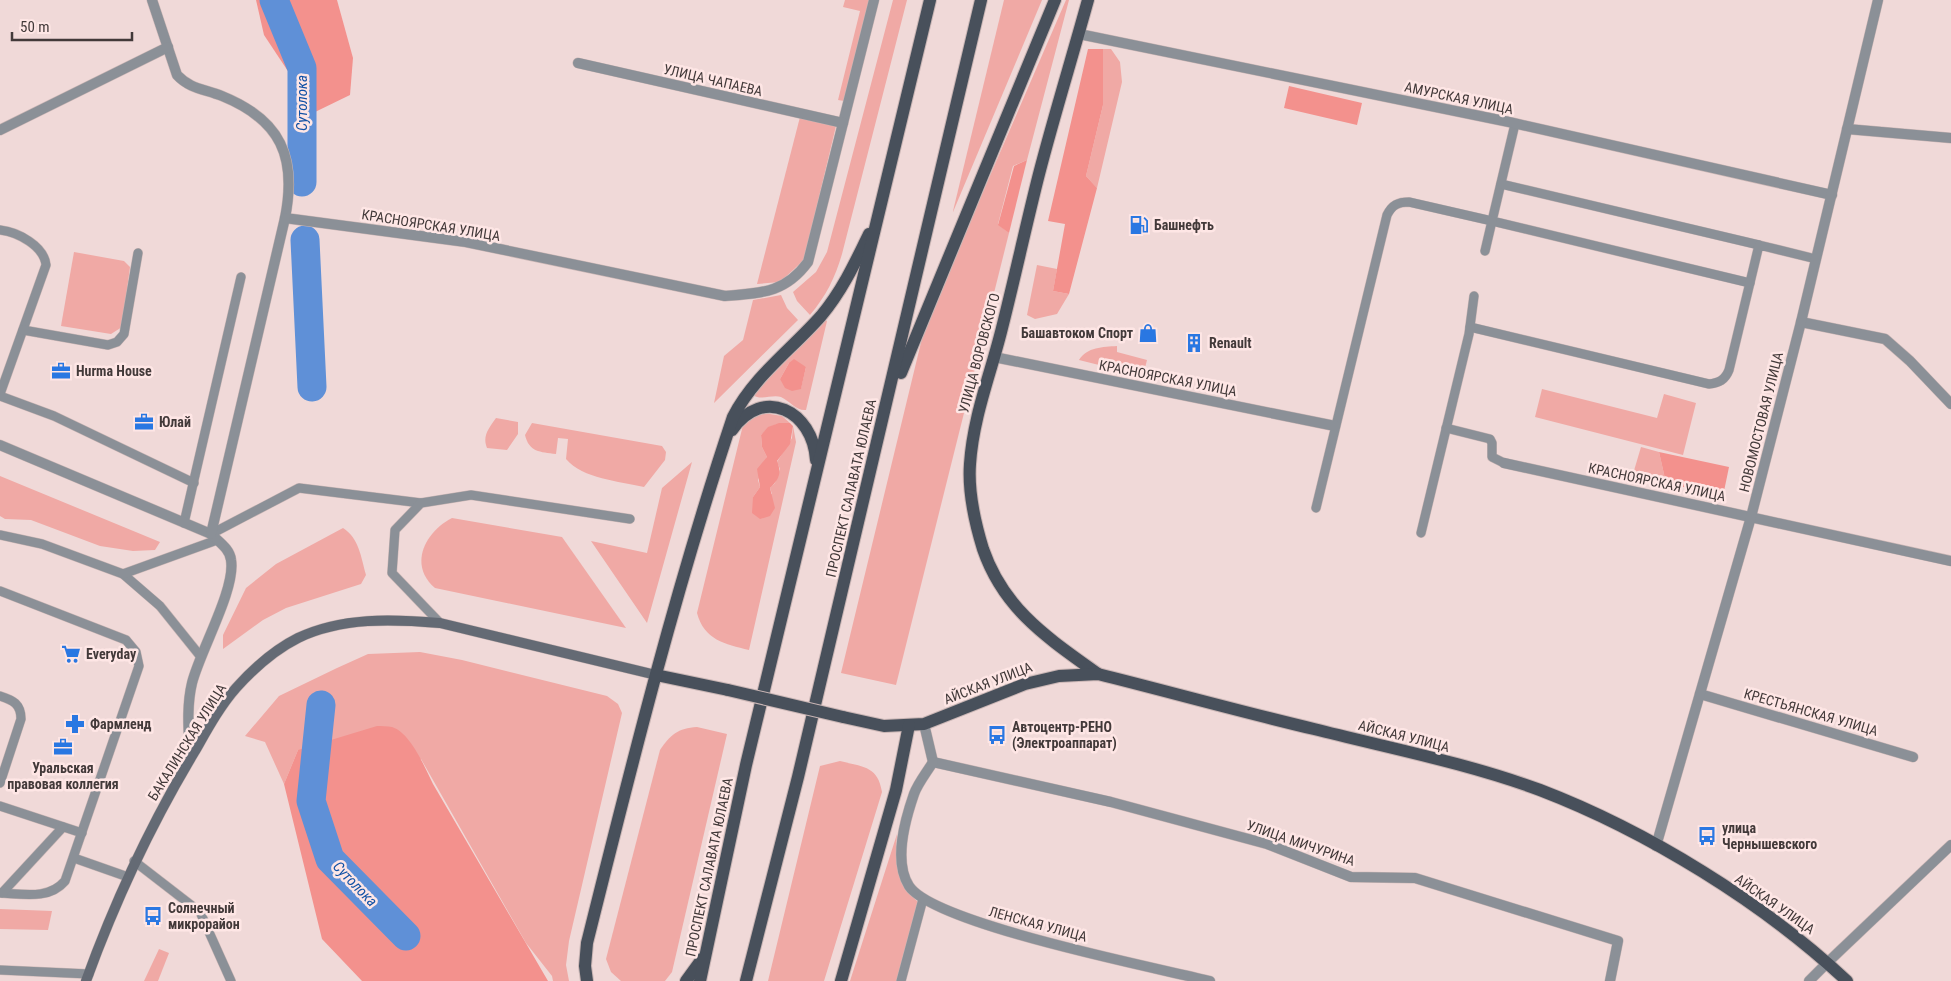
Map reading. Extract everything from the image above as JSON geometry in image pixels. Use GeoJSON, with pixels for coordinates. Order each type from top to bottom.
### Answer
{"type":"FeatureCollection","features":[{"type":"Feature","properties":{"kind":"main road","name":"ПРОСПЕКТ САЛАВАТА ЮЛАЕВА"},"geometry":{"type":"LineString","coordinates":[[700,981],[746,765],[930,0]]}},
{"type":"Feature","properties":{"kind":"main road","name":"ПРОСПЕКТ САЛАВАТА ЮЛАЕВА"},"geometry":{"type":"LineString","coordinates":[[746,981],[798,777],[981,0]]}},
{"type":"Feature","properties":{"kind":"main road"},"geometry":{"type":"LineString","coordinates":[[879,434],[925,312],[1054,0]]}},
{"type":"Feature","properties":{"kind":"main road","name":"УЛИЦА ВОРОВСКОГО"},"geometry":{"type":"LineString","coordinates":[[1088,0],[1039,174],[973,438],[970,465],[976,523],[984,550],[996,577],[1021,613],[1040,632],[1098,674]]}},
{"type":"Feature","properties":{"kind":"main road"},"geometry":{"type":"LineString","coordinates":[[587,981],[585,955],[656,675],[733,417],[749,391],[836,297],[854,267],[881,206]]}},
{"type":"Feature","properties":{"kind":"main road"},"geometry":{"type":"LineString","coordinates":[[726,438],[736,424],[754,410],[765,407],[787,411],[798,418],[808,429],[814,441],[817,472]]}},
{"type":"Feature","properties":{"kind":"main road","name":"БАКАЛИНСКАЯ УЛИЦА"},"geometry":{"type":"LineString","coordinates":[[88,977],[134,861],[190,759],[235,689],[262,661],[298,638],[345,622],[403,620],[466,628],[656,675]]}},
{"type":"Feature","properties":{"kind":"main road","name":"АЙСКАЯ УЛИЦА"},"geometry":{"type":"LineString","coordinates":[[656,675],[884,726],[924,724],[1025,684],[1060,676],[1098,674],[1476,770],[1540,790],[1656,846],[1760,909],[1804,942],[1847,981]]}},
{"type":"Feature","properties":{"kind":"main road"},"geometry":{"type":"LineString","coordinates":[[841,981],[896,790],[909,725]]}},
{"type":"Feature","properties":{"kind":"main road"},"geometry":{"type":"LineString","coordinates":[[585,955],[586,966],[596,981]]}},
{"type":"Feature","properties":{"kind":"main road"},"geometry":{"type":"LineString","coordinates":[[686,981],[705,955]]}},
{"type":"Feature","properties":{"kind":"street"},"geometry":{"type":"LineString","coordinates":[[152,0],[177,75],[190,86],[219,95],[251,111],[268,124],[280,142],[288,163],[290,181],[285,218],[214,537]]}},
{"type":"Feature","properties":{"kind":"street","name":"КРАСНОЯРСКАЯ УЛИЦА"},"geometry":{"type":"LineString","coordinates":[[285,218],[466,242],[725,296],[756,293],[787,285],[798,276],[808,262],[874,0]]}},
{"type":"Feature","properties":{"kind":"street","name":"НОВОМОСТОВАЯ УЛИЦА"},"geometry":{"type":"LineString","coordinates":[[1656,846],[1751,517],[1801,322],[1878,0]]}},
{"type":"Feature","properties":{"kind":"street","name":"АМУРСКАЯ УЛИЦА"},"geometry":{"type":"LineString","coordinates":[[1079,34],[1515,124],[1832,195]]}},
{"type":"Feature","properties":{"kind":"street"},"geometry":{"type":"LineString","coordinates":[[0,130],[168,47]]}},
{"type":"Feature","properties":{"kind":"street","name":"УЛИЦА ЧАПАЕВА"},"geometry":{"type":"LineString","coordinates":[[578,63],[843,123]]}},
{"type":"Feature","properties":{"kind":"street"},"geometry":{"type":"LineString","coordinates":[[1847,129],[1951,138]]}},
{"type":"Feature","properties":{"kind":"street"},"geometry":{"type":"LineString","coordinates":[[1801,322],[1885,339],[1910,361],[1951,404]]}},
{"type":"Feature","properties":{"kind":"street","name":"КРАСНОЯРСКАЯ УЛИЦА"},"geometry":{"type":"LineString","coordinates":[[994,357],[1335,426]]}},
{"type":"Feature","properties":{"kind":"street"},"geometry":{"type":"LineString","coordinates":[[0,445],[184,523],[214,537],[227,549],[232,560],[232,576],[201,657],[189,699],[190,759]]}},
{"type":"Feature","properties":{"kind":"street","name":"КРАСНОЯРСКАЯ УЛИЦА"},"geometry":{"type":"LineString","coordinates":[[1504,463],[1951,561]]}},
{"type":"Feature","properties":{"kind":"street","name":"КРЕСТЬЯНСКАЯ УЛИЦА"},"geometry":{"type":"LineString","coordinates":[[1700,694],[1913,757]]}},
{"type":"Feature","properties":{"kind":"street"},"geometry":{"type":"LineString","coordinates":[[924,724],[933,762]]}},
{"type":"Feature","properties":{"kind":"street","name":"ЛЕНСКАЯ УЛИЦА"},"geometry":{"type":"LineString","coordinates":[[933,762],[914,793],[899,863],[909,886],[923,899],[996,929],[1210,981]]}},
{"type":"Feature","properties":{"kind":"street","name":"УЛИЦА МИЧУРИНА"},"geometry":{"type":"LineString","coordinates":[[933,762],[1111,802],[1267,844],[1351,877],[1415,878],[1618,941],[1610,981]]}},
{"type":"Feature","properties":{"kind":"street"},"geometry":{"type":"LineString","coordinates":[[1809,981],[1951,845]]}},
{"type":"Feature","properties":{"kind":"lane"},"geometry":{"type":"LineString","coordinates":[[1485,251],[1515,124]]}},
{"type":"Feature","properties":{"kind":"lane"},"geometry":{"type":"LineString","coordinates":[[1501,184],[1816,259]]}},
{"type":"Feature","properties":{"kind":"lane"},"geometry":{"type":"LineString","coordinates":[[1316,508],[1387,215],[1396,203],[1409,202],[1750,283]]}},
{"type":"Feature","properties":{"kind":"lane"},"geometry":{"type":"LineString","coordinates":[[0,230],[37,246],[45,257],[45,271],[0,395],[54,416],[194,482]]}},
{"type":"Feature","properties":{"kind":"lane"},"geometry":{"type":"LineString","coordinates":[[1470,327],[1715,384],[1724,379],[1729,370],[1759,245]]}},
{"type":"Feature","properties":{"kind":"lane"},"geometry":{"type":"LineString","coordinates":[[23,330],[108,345],[117,342],[124,334],[138,253]]}},
{"type":"Feature","properties":{"kind":"lane"},"geometry":{"type":"LineString","coordinates":[[184,523],[241,277]]}},
{"type":"Feature","properties":{"kind":"lane"},"geometry":{"type":"LineString","coordinates":[[1421,533],[1470,327],[1474,296]]}},
{"type":"Feature","properties":{"kind":"lane"},"geometry":{"type":"LineString","coordinates":[[1446,428],[1490,439],[1492,443],[1492,457],[1504,463]]}},
{"type":"Feature","properties":{"kind":"lane"},"geometry":{"type":"LineString","coordinates":[[124,574],[214,537],[299,488],[421,503],[471,495],[630,519]]}},
{"type":"Feature","properties":{"kind":"lane"},"geometry":{"type":"LineString","coordinates":[[421,503],[395,530],[392,573],[440,624]]}},
{"type":"Feature","properties":{"kind":"lane"},"geometry":{"type":"LineString","coordinates":[[0,535],[42,544],[124,574],[160,606],[201,657]]}},
{"type":"Feature","properties":{"kind":"lane"},"geometry":{"type":"LineString","coordinates":[[0,591],[119,636],[126,640],[136,652],[138,659],[138,673],[65,881],[53,892],[42,895],[1,893]]}},
{"type":"Feature","properties":{"kind":"lane"},"geometry":{"type":"LineString","coordinates":[[0,696],[17,704],[21,712],[21,718],[0,783]]}},
{"type":"Feature","properties":{"kind":"lane"},"geometry":{"type":"LineString","coordinates":[[0,806],[82,833]]}},
{"type":"Feature","properties":{"kind":"lane"},"geometry":{"type":"LineString","coordinates":[[1,893],[63,827]]}},
{"type":"Feature","properties":{"kind":"lane"},"geometry":{"type":"LineString","coordinates":[[74,858],[128,876]]}},
{"type":"Feature","properties":{"kind":"lane"},"geometry":{"type":"LineString","coordinates":[[134,861],[200,912],[231,981]]}},
{"type":"Feature","properties":{"kind":"lane"},"geometry":{"type":"LineString","coordinates":[[901,981],[923,899]]}},
{"type":"Feature","properties":{"kind":"lane"},"geometry":{"type":"LineString","coordinates":[[0,970],[88,977]]}},
{"type":"Feature","properties":{"kind":"shaded area"},"geometry":{"type":"Polygon","coordinates":[[[256,0],[337,0],[353,58],[350,95],[315,112],[264,35],[256,0]]]}},
{"type":"Feature","properties":{"kind":"shaded area"},"geometry":{"type":"Polygon","coordinates":[[[845,0],[871,0],[844,101],[838,100],[860,11],[843,7],[845,0]]]}},
{"type":"Feature","properties":{"kind":"shaded area"},"geometry":{"type":"Polygon","coordinates":[[[893,0],[907,0],[842,254],[829,286],[821,301],[810,315],[797,301],[793,292],[816,272],[827,252],[893,0]]]}},
{"type":"Feature","properties":{"kind":"shaded area"},"geometry":{"type":"Polygon","coordinates":[[[1004,0],[1042,0],[953,212],[953,211],[1004,0]]]}},
{"type":"Feature","properties":{"kind":"shaded area"},"geometry":{"type":"Polygon","coordinates":[[[1066,0],[1069,0],[1027,160],[1013,166],[998,224],[1009,233],[896,685],[841,673],[925,326],[1066,0]]]}},
{"type":"Feature","properties":{"kind":"shaded area"},"geometry":{"type":"Polygon","coordinates":[[[1088,49],[1103,49],[1103,105],[1086,176],[1097,188],[1069,294],[1053,291],[1065,224],[1048,221],[1088,49]]]}},
{"type":"Feature","properties":{"kind":"shaded area"},"geometry":{"type":"Polygon","coordinates":[[[1103,49],[1111,49],[1120,62],[1122,82],[1097,188],[1086,176],[1103,105],[1103,49]]]}},
{"type":"Feature","properties":{"kind":"shaded area"},"geometry":{"type":"Polygon","coordinates":[[[1289,86],[1362,103],[1357,125],[1284,108],[1289,86]]]}},
{"type":"Feature","properties":{"kind":"shaded area"},"geometry":{"type":"Polygon","coordinates":[[[800,117],[836,126],[804,260],[780,282],[757,284],[800,117]]]}},
{"type":"Feature","properties":{"kind":"shaded area"},"geometry":{"type":"Polygon","coordinates":[[[1027,160],[1009,233],[998,225],[1014,166],[1027,160]]]}},
{"type":"Feature","properties":{"kind":"shaded area"},"geometry":{"type":"Polygon","coordinates":[[[74,252],[124,261],[130,267],[122,327],[111,334],[61,326],[74,252]]]}},
{"type":"Feature","properties":{"kind":"shaded area"},"geometry":{"type":"Polygon","coordinates":[[[1037,265],[1057,269],[1053,291],[1069,294],[1057,314],[1035,319],[1027,315],[1037,265]]]}},
{"type":"Feature","properties":{"kind":"shaded area"},"geometry":{"type":"Polygon","coordinates":[[[781,295],[787,308],[798,320],[714,403],[724,356],[743,340],[753,300],[781,295]]]}},
{"type":"Feature","properties":{"kind":"shaded area"},"geometry":{"type":"Polygon","coordinates":[[[824,320],[827,321],[806,410],[796,407],[781,397],[756,397],[753,395],[824,320]],[[789,363],[780,379],[801,388],[806,367],[789,363]]]}},
{"type":"Feature","properties":{"kind":"shaded area"},"geometry":{"type":"Polygon","coordinates":[[[1117,346],[1117,352],[1147,360],[1143,376],[1079,360],[1086,352],[1091,350],[1117,346]]]}},
{"type":"Feature","properties":{"kind":"shaded area"},"geometry":{"type":"Polygon","coordinates":[[[794,359],[806,367],[801,389],[792,391],[785,388],[780,379],[789,363],[794,359]]]}},
{"type":"Feature","properties":{"kind":"shaded area"},"geometry":{"type":"Polygon","coordinates":[[[1542,389],[1657,418],[1664,394],[1696,403],[1683,455],[1535,417],[1542,389]]]}},
{"type":"Feature","properties":{"kind":"shaded area"},"geometry":{"type":"Polygon","coordinates":[[[764,413],[782,416],[790,423],[774,425],[761,435],[762,447],[767,457],[758,480],[760,487],[753,497],[772,494],[770,488],[775,483],[780,469],[777,462],[792,438],[793,426],[796,442],[749,650],[724,643],[710,635],[700,622],[697,613],[743,425],[756,415],[764,413]]]}},
{"type":"Feature","properties":{"kind":"shaded area"},"geometry":{"type":"Polygon","coordinates":[[[496,418],[518,422],[518,434],[507,450],[487,448],[486,436],[496,418]]]}},
{"type":"Feature","properties":{"kind":"shaded area"},"geometry":{"type":"Polygon","coordinates":[[[532,423],[662,446],[666,452],[665,460],[644,487],[602,478],[582,471],[566,459],[568,439],[558,438],[556,454],[540,452],[532,448],[525,435],[532,423]]]}},
{"type":"Feature","properties":{"kind":"shaded area"},"geometry":{"type":"Polygon","coordinates":[[[779,423],[790,423],[793,426],[790,444],[777,461],[779,476],[770,488],[775,508],[770,516],[760,519],[752,513],[753,497],[760,487],[757,469],[767,457],[762,447],[761,435],[768,427],[779,423]]]}},
{"type":"Feature","properties":{"kind":"shaded area"},"geometry":{"type":"Polygon","coordinates":[[[1641,447],[1659,452],[1666,483],[1633,474],[1641,447]]]}},
{"type":"Feature","properties":{"kind":"shaded area"},"geometry":{"type":"Polygon","coordinates":[[[1659,452],[1729,467],[1723,496],[1666,483],[1659,452]]]}},
{"type":"Feature","properties":{"kind":"shaded area"},"geometry":{"type":"Polygon","coordinates":[[[692,462],[647,623],[591,541],[647,553],[662,488],[692,462]]]}},
{"type":"Feature","properties":{"kind":"shaded area"},"geometry":{"type":"Polygon","coordinates":[[[0,476],[160,542],[155,550],[133,551],[100,546],[31,520],[5,519],[0,516],[0,476]]]}},
{"type":"Feature","properties":{"kind":"shaded area"},"geometry":{"type":"Polygon","coordinates":[[[452,518],[562,537],[626,628],[435,588],[427,579],[422,569],[421,559],[423,550],[434,532],[452,518]]]}},
{"type":"Feature","properties":{"kind":"shaded area"},"geometry":{"type":"Polygon","coordinates":[[[343,528],[353,537],[361,555],[366,575],[361,584],[286,608],[263,620],[223,649],[223,635],[246,588],[276,564],[343,528]]]}},
{"type":"Feature","properties":{"kind":"shaded area"},"geometry":{"type":"Polygon","coordinates":[[[420,652],[462,660],[607,696],[618,704],[622,713],[569,941],[566,965],[569,981],[553,981],[552,976],[526,943],[421,759],[298,750],[284,784],[265,742],[245,736],[279,696],[337,668],[368,654],[420,652]]]}},
{"type":"Feature","properties":{"kind":"shaded area"},"geometry":{"type":"Polygon","coordinates":[[[377,726],[392,727],[411,743],[548,981],[362,981],[322,939],[284,784],[298,750],[377,726]]]}},
{"type":"Feature","properties":{"kind":"shaded area"},"geometry":{"type":"Polygon","coordinates":[[[697,727],[727,734],[672,972],[665,981],[621,981],[611,972],[606,959],[660,750],[675,733],[697,727]]]}},
{"type":"Feature","properties":{"kind":"shaded area"},"geometry":{"type":"Polygon","coordinates":[[[840,761],[873,772],[880,783],[882,792],[824,981],[768,981],[820,766],[840,761]]]}},
{"type":"Feature","properties":{"kind":"shaded area"},"geometry":{"type":"Polygon","coordinates":[[[897,834],[896,855],[898,871],[910,894],[918,902],[898,981],[850,981],[897,834]]]}},
{"type":"Feature","properties":{"kind":"shaded area"},"geometry":{"type":"Polygon","coordinates":[[[0,909],[52,911],[48,930],[0,929],[0,909]]]}},
{"type":"Feature","properties":{"kind":"shaded area"},"geometry":{"type":"Polygon","coordinates":[[[159,949],[169,953],[158,981],[144,981],[159,949]]]}},
{"type":"Feature","properties":{"kind":"waterway","name":"Сутолока"},"geometry":{"type":"LineString","coordinates":[[274,0],[302,68],[302,182]]}},
{"type":"Feature","properties":{"kind":"waterway","name":"Сутолока"},"geometry":{"type":"LineString","coordinates":[[305,240],[312,387]]}},
{"type":"Feature","properties":{"kind":"waterway","name":"Сутолока"},"geometry":{"type":"LineString","coordinates":[[321,705],[311,801],[330,859],[406,936]]}},
{"type":"Feature","properties":{"kind":"place","name":"Башнефть"},"geometry":{"type":"Point","coordinates":[1139,225]}},
{"type":"Feature","properties":{"kind":"place","name":"Башавтоком Спорт"},"geometry":{"type":"Point","coordinates":[1148,333]}},
{"type":"Feature","properties":{"kind":"place","name":"Renault"},"geometry":{"type":"Point","coordinates":[1194,343]}},
{"type":"Feature","properties":{"kind":"place","name":"Hurma House"},"geometry":{"type":"Point","coordinates":[61,371]}},
{"type":"Feature","properties":{"kind":"place","name":"Юлай"},"geometry":{"type":"Point","coordinates":[144,422]}},
{"type":"Feature","properties":{"kind":"place","name":"Everyday"},"geometry":{"type":"Point","coordinates":[71,654]}},
{"type":"Feature","properties":{"kind":"place","name":"Фармленд"},"geometry":{"type":"Point","coordinates":[75,724]}},
{"type":"Feature","properties":{"kind":"place","name":"Автоцентр-РЕНО (Электроаппарат)"},"geometry":{"type":"Point","coordinates":[997,735]}},
{"type":"Feature","properties":{"kind":"place","name":"Уральская правовая коллегия"},"geometry":{"type":"Point","coordinates":[63,747]}},
{"type":"Feature","properties":{"kind":"place","name":"улица Чернышевского"},"geometry":{"type":"Point","coordinates":[1707,836]}},
{"type":"Feature","properties":{"kind":"place","name":"Солнечный микрорайон"},"geometry":{"type":"Point","coordinates":[153,916]}}]}
